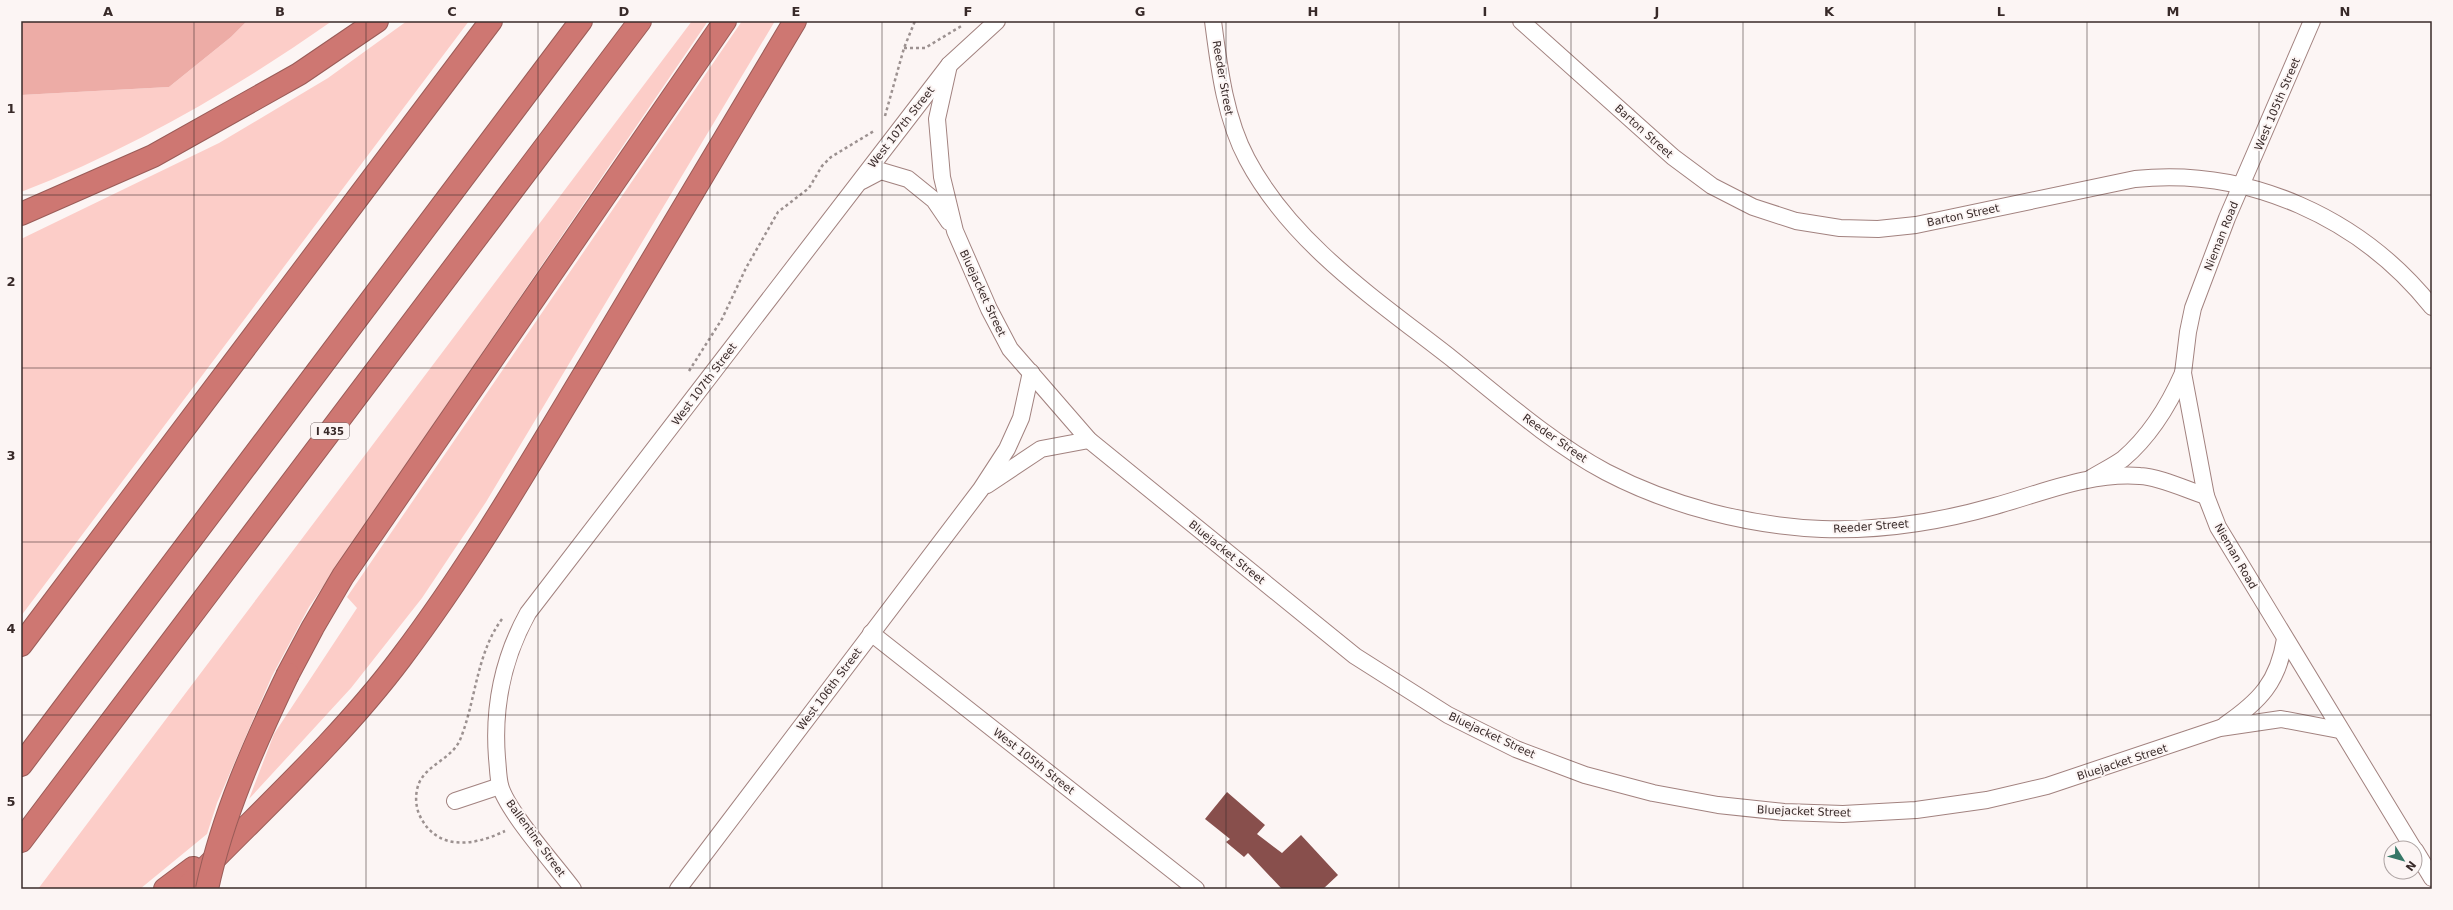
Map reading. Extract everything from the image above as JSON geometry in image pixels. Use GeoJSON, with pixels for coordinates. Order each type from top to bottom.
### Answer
{"type":"FeatureCollection","features":[{"type":"Feature","properties":{"kind":"highway"},"geometry":{"type":"LineString","coordinates":[[21,214],[60,198],[174,144],[299,74],[377,21]]}},
{"type":"Feature","properties":{"kind":"highway"},"geometry":{"type":"LineString","coordinates":[[21,645],[491,21]]}},
{"type":"Feature","properties":{"kind":"highway"},"geometry":{"type":"LineString","coordinates":[[21,766],[581,21]]}},
{"type":"Feature","properties":{"kind":"highway","name":"I 435"},"geometry":{"type":"LineString","coordinates":[[21,841],[640,21]]}},
{"type":"Feature","properties":{"kind":"highway"},"geometry":{"type":"LineString","coordinates":[[207,889],[230,810],[255,744],[288,674],[313,627],[355,558],[724,21]]}},
{"type":"Feature","properties":{"kind":"highway"},"geometry":{"type":"LineString","coordinates":[[185,889],[295,778],[349,718],[399,661],[444,599],[476,552],[549,433],[795,21]]}},
{"type":"Feature","properties":{"kind":"highway"},"geometry":{"type":"LineString","coordinates":[[165,889],[239,833]]}},
{"type":"Feature","properties":{"kind":"street","name":"West 107th Street"},"geometry":{"type":"LineString","coordinates":[[500,786],[495,734],[496,708],[504,670],[517,633],[528,613],[949,66],[997,21]]}},
{"type":"Feature","properties":{"kind":"street","name":"Reeder Street"},"geometry":{"type":"LineString","coordinates":[[1213,21],[1230,118],[1247,159],[1272,199],[1305,238],[1347,275],[1529,421],[1567,449],[1607,473],[1650,491],[1704,510],[1766,523],[1823,529],[1878,528],[1948,518],[2090,479],[2142,476],[2206,496]]}},
{"type":"Feature","properties":{"kind":"street","name":"Barton Street"},"geometry":{"type":"LineString","coordinates":[[1521,21],[1673,157],[1712,186],[1753,207],[1796,221],[1840,228],[1870,229],[1916,225],[2088,187],[2164,176],[2209,180],[2266,192],[2297,203],[2338,223],[2380,252],[2415,286],[2432,307]]}},
{"type":"Feature","properties":{"kind":"street","name":"West 105th Street"},"geometry":{"type":"LineString","coordinates":[[2241,187],[2312,21]]}},
{"type":"Feature","properties":{"kind":"street","name":"Bluejacket Street"},"geometry":{"type":"LineString","coordinates":[[949,66],[937,119],[942,178],[955,231],[988,309],[1010,348],[1089,440],[1355,656],[1392,682],[1448,715],[1516,749],[1585,775],[1653,793],[1718,805],[1784,812],[1843,814],[1916,810],[1988,800],[2047,786],[2220,728],[2281,719],[2340,730]]}},
{"type":"Feature","properties":{"kind":"street","name":"Bluejacket Street"},"geometry":{"type":"LineString","coordinates":[[858,183],[881,171],[908,179],[934,200],[955,231]]}},
{"type":"Feature","properties":{"kind":"street","name":"Nieman Road"},"geometry":{"type":"LineString","coordinates":[[2241,187],[2193,308],[2183,373],[2206,496],[2218,527],[2340,730],[2408,840]]}},
{"type":"Feature","properties":{"kind":"street","name":"West 106th Street"},"geometry":{"type":"LineString","coordinates":[[678,889],[981,489],[1008,449],[1021,418],[1031,372]]}},
{"type":"Feature","properties":{"kind":"street","name":"Reeder Street"},"geometry":{"type":"LineString","coordinates":[[2090,479],[2122,459],[2143,440],[2170,402],[2183,373]]}},
{"type":"Feature","properties":{"kind":"street","name":"West 106th Street"},"geometry":{"type":"LineString","coordinates":[[981,489],[1041,449],[1089,440]]}},
{"type":"Feature","properties":{"kind":"street","name":"West 105th Street"},"geometry":{"type":"LineString","coordinates":[[871,633],[1196,889]]}},
{"type":"Feature","properties":{"kind":"street","name":"Bluejacket Street"},"geometry":{"type":"LineString","coordinates":[[2220,728],[2246,711],[2263,693],[2281,663],[2285,639]]}},
{"type":"Feature","properties":{"kind":"street"},"geometry":{"type":"LineString","coordinates":[[455,801],[500,786]]}},
{"type":"Feature","properties":{"kind":"street","name":"Ballentine Street"},"geometry":{"type":"LineString","coordinates":[[500,786],[510,806],[573,889]]}},
{"type":"Feature","properties":{"kind":"street","name":"Nieman Road"},"geometry":{"type":"LineString","coordinates":[[2423,864],[2432,878]]}},
{"type":"Feature","properties":{"kind":"path"},"geometry":{"type":"LineString","coordinates":[[915,21],[904,48],[925,48],[969,21]]}},
{"type":"Feature","properties":{"kind":"shaded area"},"geometry":{"type":"Polygon","coordinates":[[[21,21],[247,21],[231,37],[169,87],[21,95],[21,21]]]}},
{"type":"Feature","properties":{"kind":"shaded area"},"geometry":{"type":"Polygon","coordinates":[[[247,21],[332,21],[258,70],[182,116],[103,157],[21,192],[21,95],[169,87],[231,37],[247,21]]]}},
{"type":"Feature","properties":{"kind":"shaded area"},"geometry":{"type":"Polygon","coordinates":[[[407,21],[469,21],[21,616],[21,239],[219,143],[328,78],[407,21]]]}},
{"type":"Feature","properties":{"kind":"shaded area"},"geometry":{"type":"Polygon","coordinates":[[[692,21],[708,21],[309,607],[272,676],[217,803],[207,834],[140,889],[38,889],[692,21]]]}},
{"type":"Feature","properties":{"kind":"shaded area"},"geometry":{"type":"Polygon","coordinates":[[[742,21],[775,21],[486,502],[422,598],[351,688],[249,799],[274,734],[357,608],[347,597],[742,21]]]}},
{"type":"Feature","properties":{"kind":"building"},"geometry":{"type":"Polygon","coordinates":[[[1227,792],[1265,825],[1257,834],[1282,853],[1301,835],[1338,875],[1323,889],[1282,889],[1248,853],[1244,857],[1226,842],[1230,839],[1205,819],[1227,792]]]}}]}
